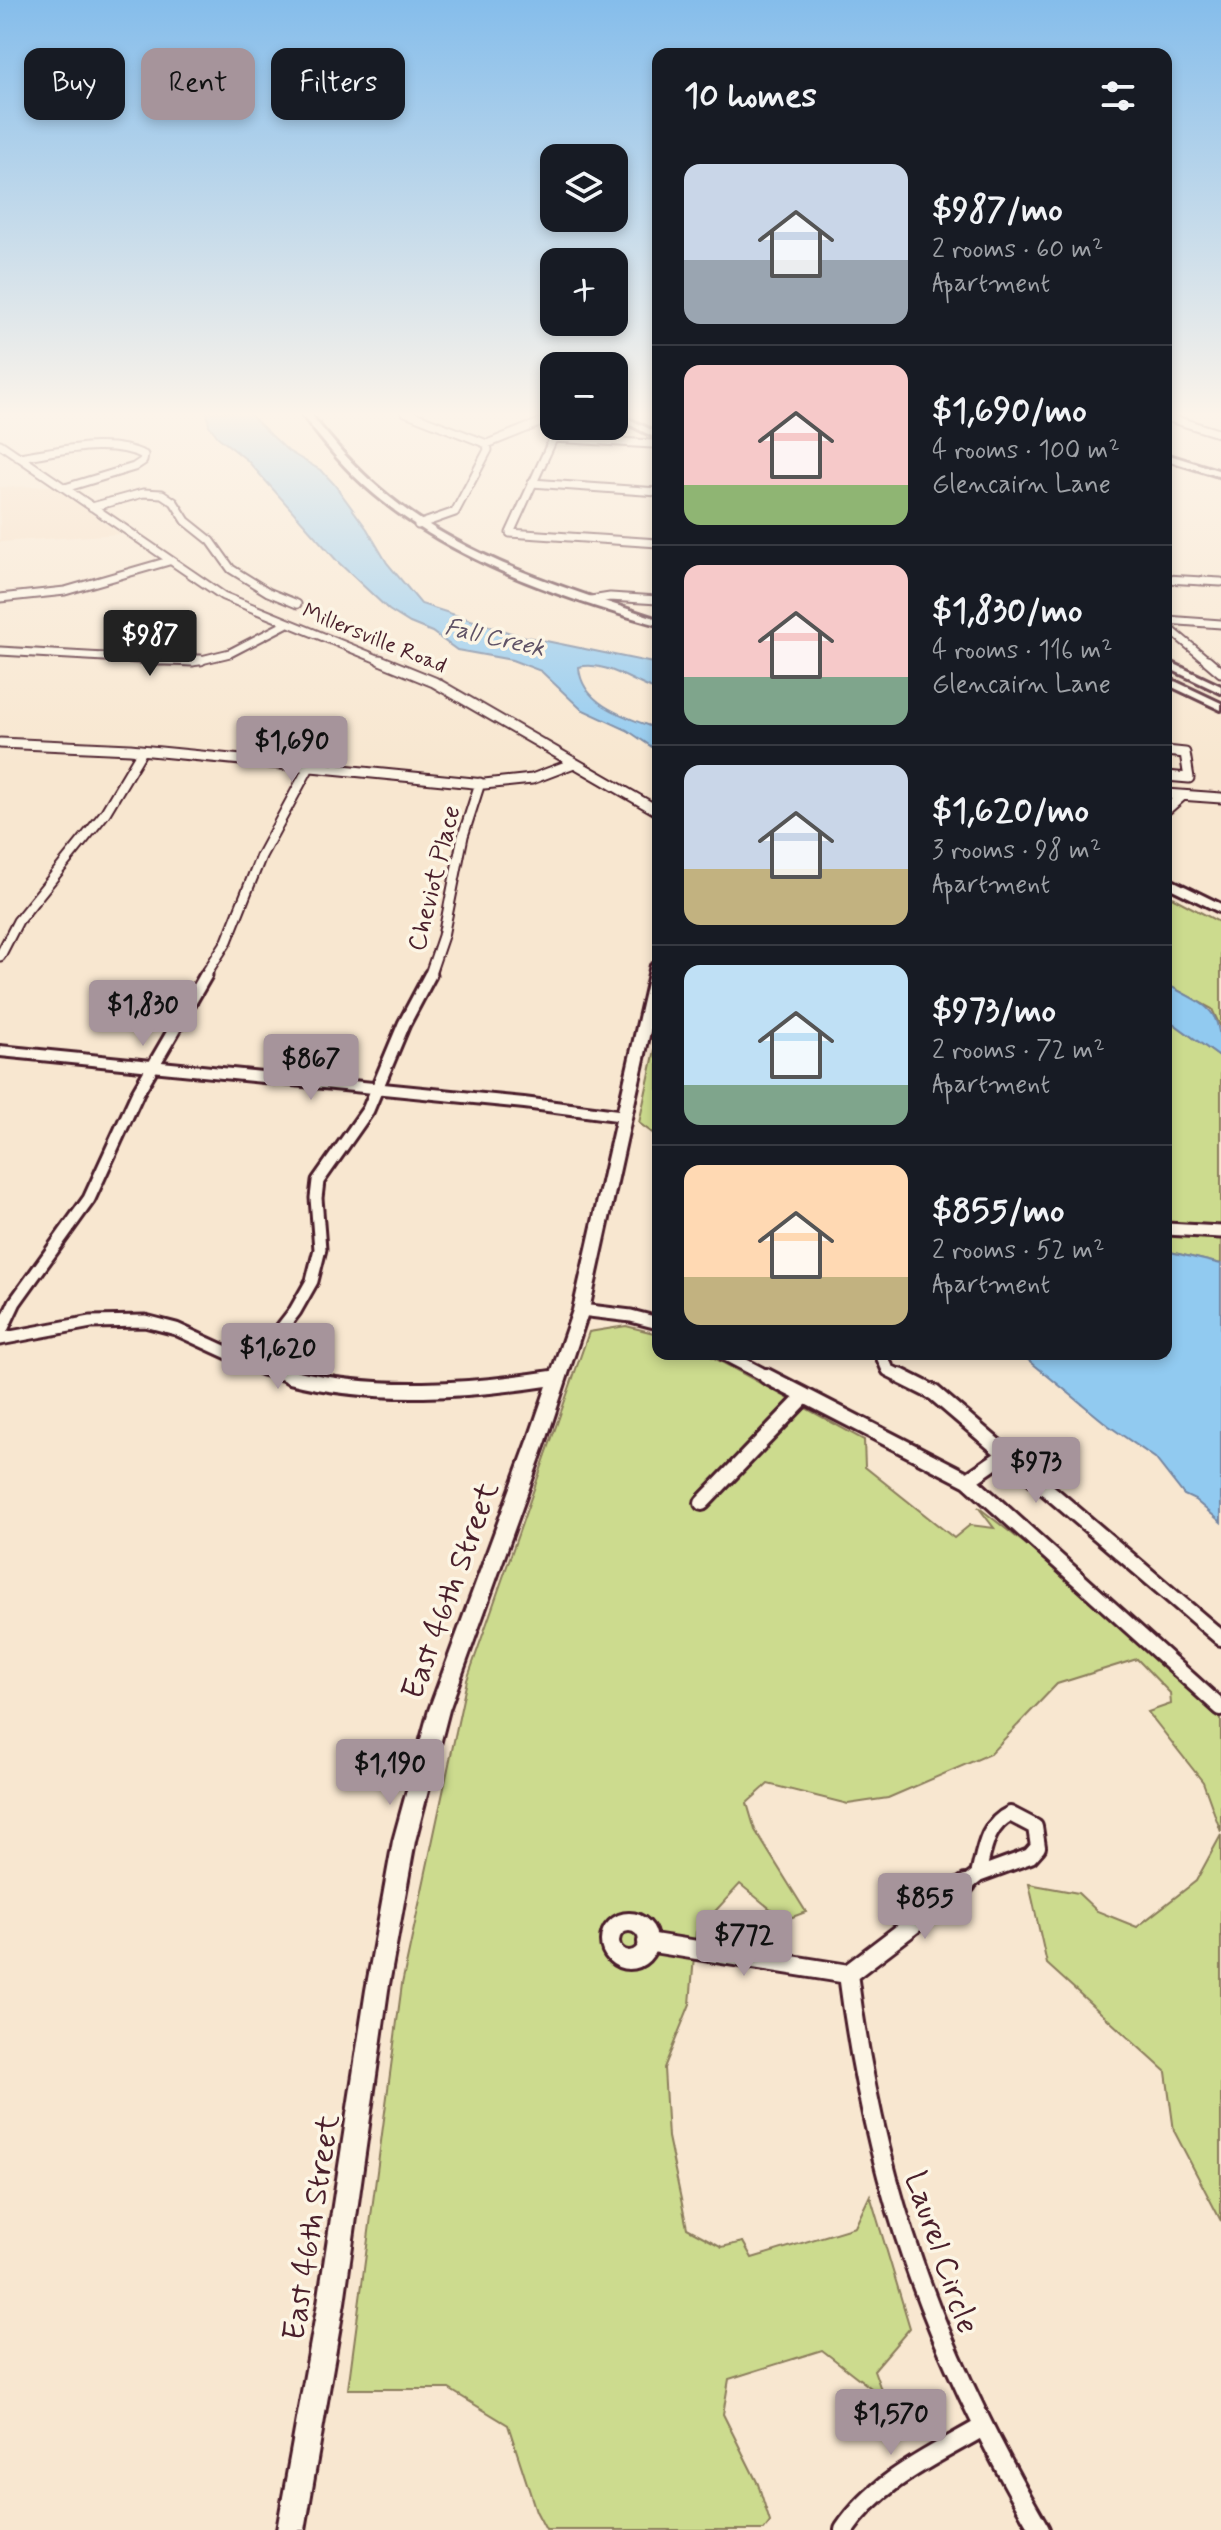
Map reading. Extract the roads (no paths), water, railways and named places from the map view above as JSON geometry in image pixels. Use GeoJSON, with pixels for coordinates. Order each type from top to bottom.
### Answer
{"type":"FeatureCollection","features":[{"type":"Feature","properties":{"kind":"main road"},"geometry":{"type":"LineString","coordinates":[[428,530],[489,562],[652,620]]}},
{"type":"Feature","properties":{"kind":"main road"},"geometry":{"type":"LineString","coordinates":[[1172,666],[1221,690]]}},
{"type":"Feature","properties":{"kind":"main road"},"geometry":{"type":"LineString","coordinates":[[1172,683],[1221,707]]}},
{"type":"Feature","properties":{"kind":"main road"},"geometry":{"type":"LineString","coordinates":[[1172,884],[1221,909]]}},
{"type":"Feature","properties":{"kind":"main road","name":"East 46th Street"},"geometry":{"type":"LineString","coordinates":[[291,2530],[331,2303],[377,1990],[404,1841],[443,1697],[581,1310],[652,993]]}},
{"type":"Feature","properties":{"kind":"main road"},"geometry":{"type":"LineString","coordinates":[[0,1051],[626,1116]]}},
{"type":"Feature","properties":{"kind":"street","name":"Millersville Road"},"geometry":{"type":"LineString","coordinates":[[125,530],[238,604],[434,682],[652,808]]}},
{"type":"Feature","properties":{"kind":"street"},"geometry":{"type":"LineString","coordinates":[[197,530],[211,541],[228,566],[266,591],[297,604]]}},
{"type":"Feature","properties":{"kind":"street"},"geometry":{"type":"LineString","coordinates":[[511,530],[510,533],[652,543]]}},
{"type":"Feature","properties":{"kind":"street"},"geometry":{"type":"LineString","coordinates":[[0,598],[71,591],[169,561]]}},
{"type":"Feature","properties":{"kind":"street"},"geometry":{"type":"LineString","coordinates":[[1172,579],[1221,582]]}},
{"type":"Feature","properties":{"kind":"street"},"geometry":{"type":"LineString","coordinates":[[238,604],[266,591]]}},
{"type":"Feature","properties":{"kind":"street"},"geometry":{"type":"LineString","coordinates":[[591,600],[610,597],[652,600]]}},
{"type":"Feature","properties":{"kind":"street"},"geometry":{"type":"LineString","coordinates":[[1172,623],[1221,624]]}},
{"type":"Feature","properties":{"kind":"street"},"geometry":{"type":"LineString","coordinates":[[0,651],[193,662],[230,653],[286,624]]}},
{"type":"Feature","properties":{"kind":"street"},"geometry":{"type":"LineString","coordinates":[[1172,628],[1221,672]]}},
{"type":"Feature","properties":{"kind":"street"},"geometry":{"type":"LineString","coordinates":[[0,743],[142,751],[480,783],[528,780],[574,763]]}},
{"type":"Feature","properties":{"kind":"street"},"geometry":{"type":"LineString","coordinates":[[0,956],[18,921],[105,813],[142,751]]}},
{"type":"Feature","properties":{"kind":"street"},"geometry":{"type":"LineString","coordinates":[[1172,752],[1185,753],[1190,791],[1172,805]]}},
{"type":"Feature","properties":{"kind":"street"},"geometry":{"type":"LineString","coordinates":[[0,1336],[21,1292],[84,1209],[153,1066],[227,941],[261,856],[308,769]]}},
{"type":"Feature","properties":{"kind":"street"},"geometry":{"type":"LineString","coordinates":[[1172,777],[1189,778]]}},
{"type":"Feature","properties":{"kind":"street","name":"Cheviot Place"},"geometry":{"type":"LineString","coordinates":[[253,1365],[309,1288],[320,1248],[315,1194],[318,1181],[362,1120],[440,951],[458,859],[480,783]]}},
{"type":"Feature","properties":{"kind":"street"},"geometry":{"type":"LineString","coordinates":[[1172,795],[1221,798]]}},
{"type":"Feature","properties":{"kind":"street"},"geometry":{"type":"LineString","coordinates":[[1172,1229],[1221,1232]]}},
{"type":"Feature","properties":{"kind":"street"},"geometry":{"type":"LineString","coordinates":[[581,1310],[652,1321]]}},
{"type":"Feature","properties":{"kind":"street"},"geometry":{"type":"LineString","coordinates":[[0,1336],[105,1322],[148,1322],[176,1329],[253,1365],[298,1377],[404,1389],[496,1388],[559,1377]]}},
{"type":"Feature","properties":{"kind":"street"},"geometry":{"type":"LineString","coordinates":[[736,1360],[968,1480],[1221,1708]]}},
{"type":"Feature","properties":{"kind":"street"},"geometry":{"type":"LineString","coordinates":[[884,1360],[888,1370],[934,1393],[1221,1638]]}},
{"type":"Feature","properties":{"kind":"street"},"geometry":{"type":"LineString","coordinates":[[702,1503],[805,1396]]}},
{"type":"Feature","properties":{"kind":"street"},"geometry":{"type":"LineString","coordinates":[[968,1480],[1006,1454]]}},
{"type":"Feature","properties":{"kind":"street"},"geometry":{"type":"LineString","coordinates":[[647,1942],[848,1974],[978,1875]]}},
{"type":"Feature","properties":{"kind":"street","name":"Laurel Circle"},"geometry":{"type":"LineString","coordinates":[[848,1974],[856,2046],[887,2188],[913,2269],[965,2397],[1040,2530]]}},
{"type":"Feature","properties":{"kind":"street"},"geometry":{"type":"LineString","coordinates":[[844,2530],[856,2512],[879,2489],[981,2428]]}},
{"type":"Feature","properties":{"kind":"water","name":"Fall Creek"},"geometry":{"type":"Polygon","coordinates":[[[310,530],[368,530],[387,563],[421,604],[517,635],[652,663],[652,688],[609,669],[579,667],[588,691],[597,700],[620,715],[652,727],[652,747],[627,730],[581,709],[541,671],[512,660],[457,650],[432,632],[410,623],[389,610],[310,530]]]}},
{"type":"Feature","properties":{"kind":"water"},"geometry":{"type":"Polygon","coordinates":[[[1172,987],[1210,1010],[1218,1028],[1221,1058],[1172,1022],[1172,987]]]}},
{"type":"Feature","properties":{"kind":"water"},"geometry":{"type":"Polygon","coordinates":[[[1172,1252],[1221,1264],[1221,1522],[1195,1500],[1184,1495],[1155,1458],[1109,1426],[1028,1360],[1172,1360],[1172,1252]]]}}]}
